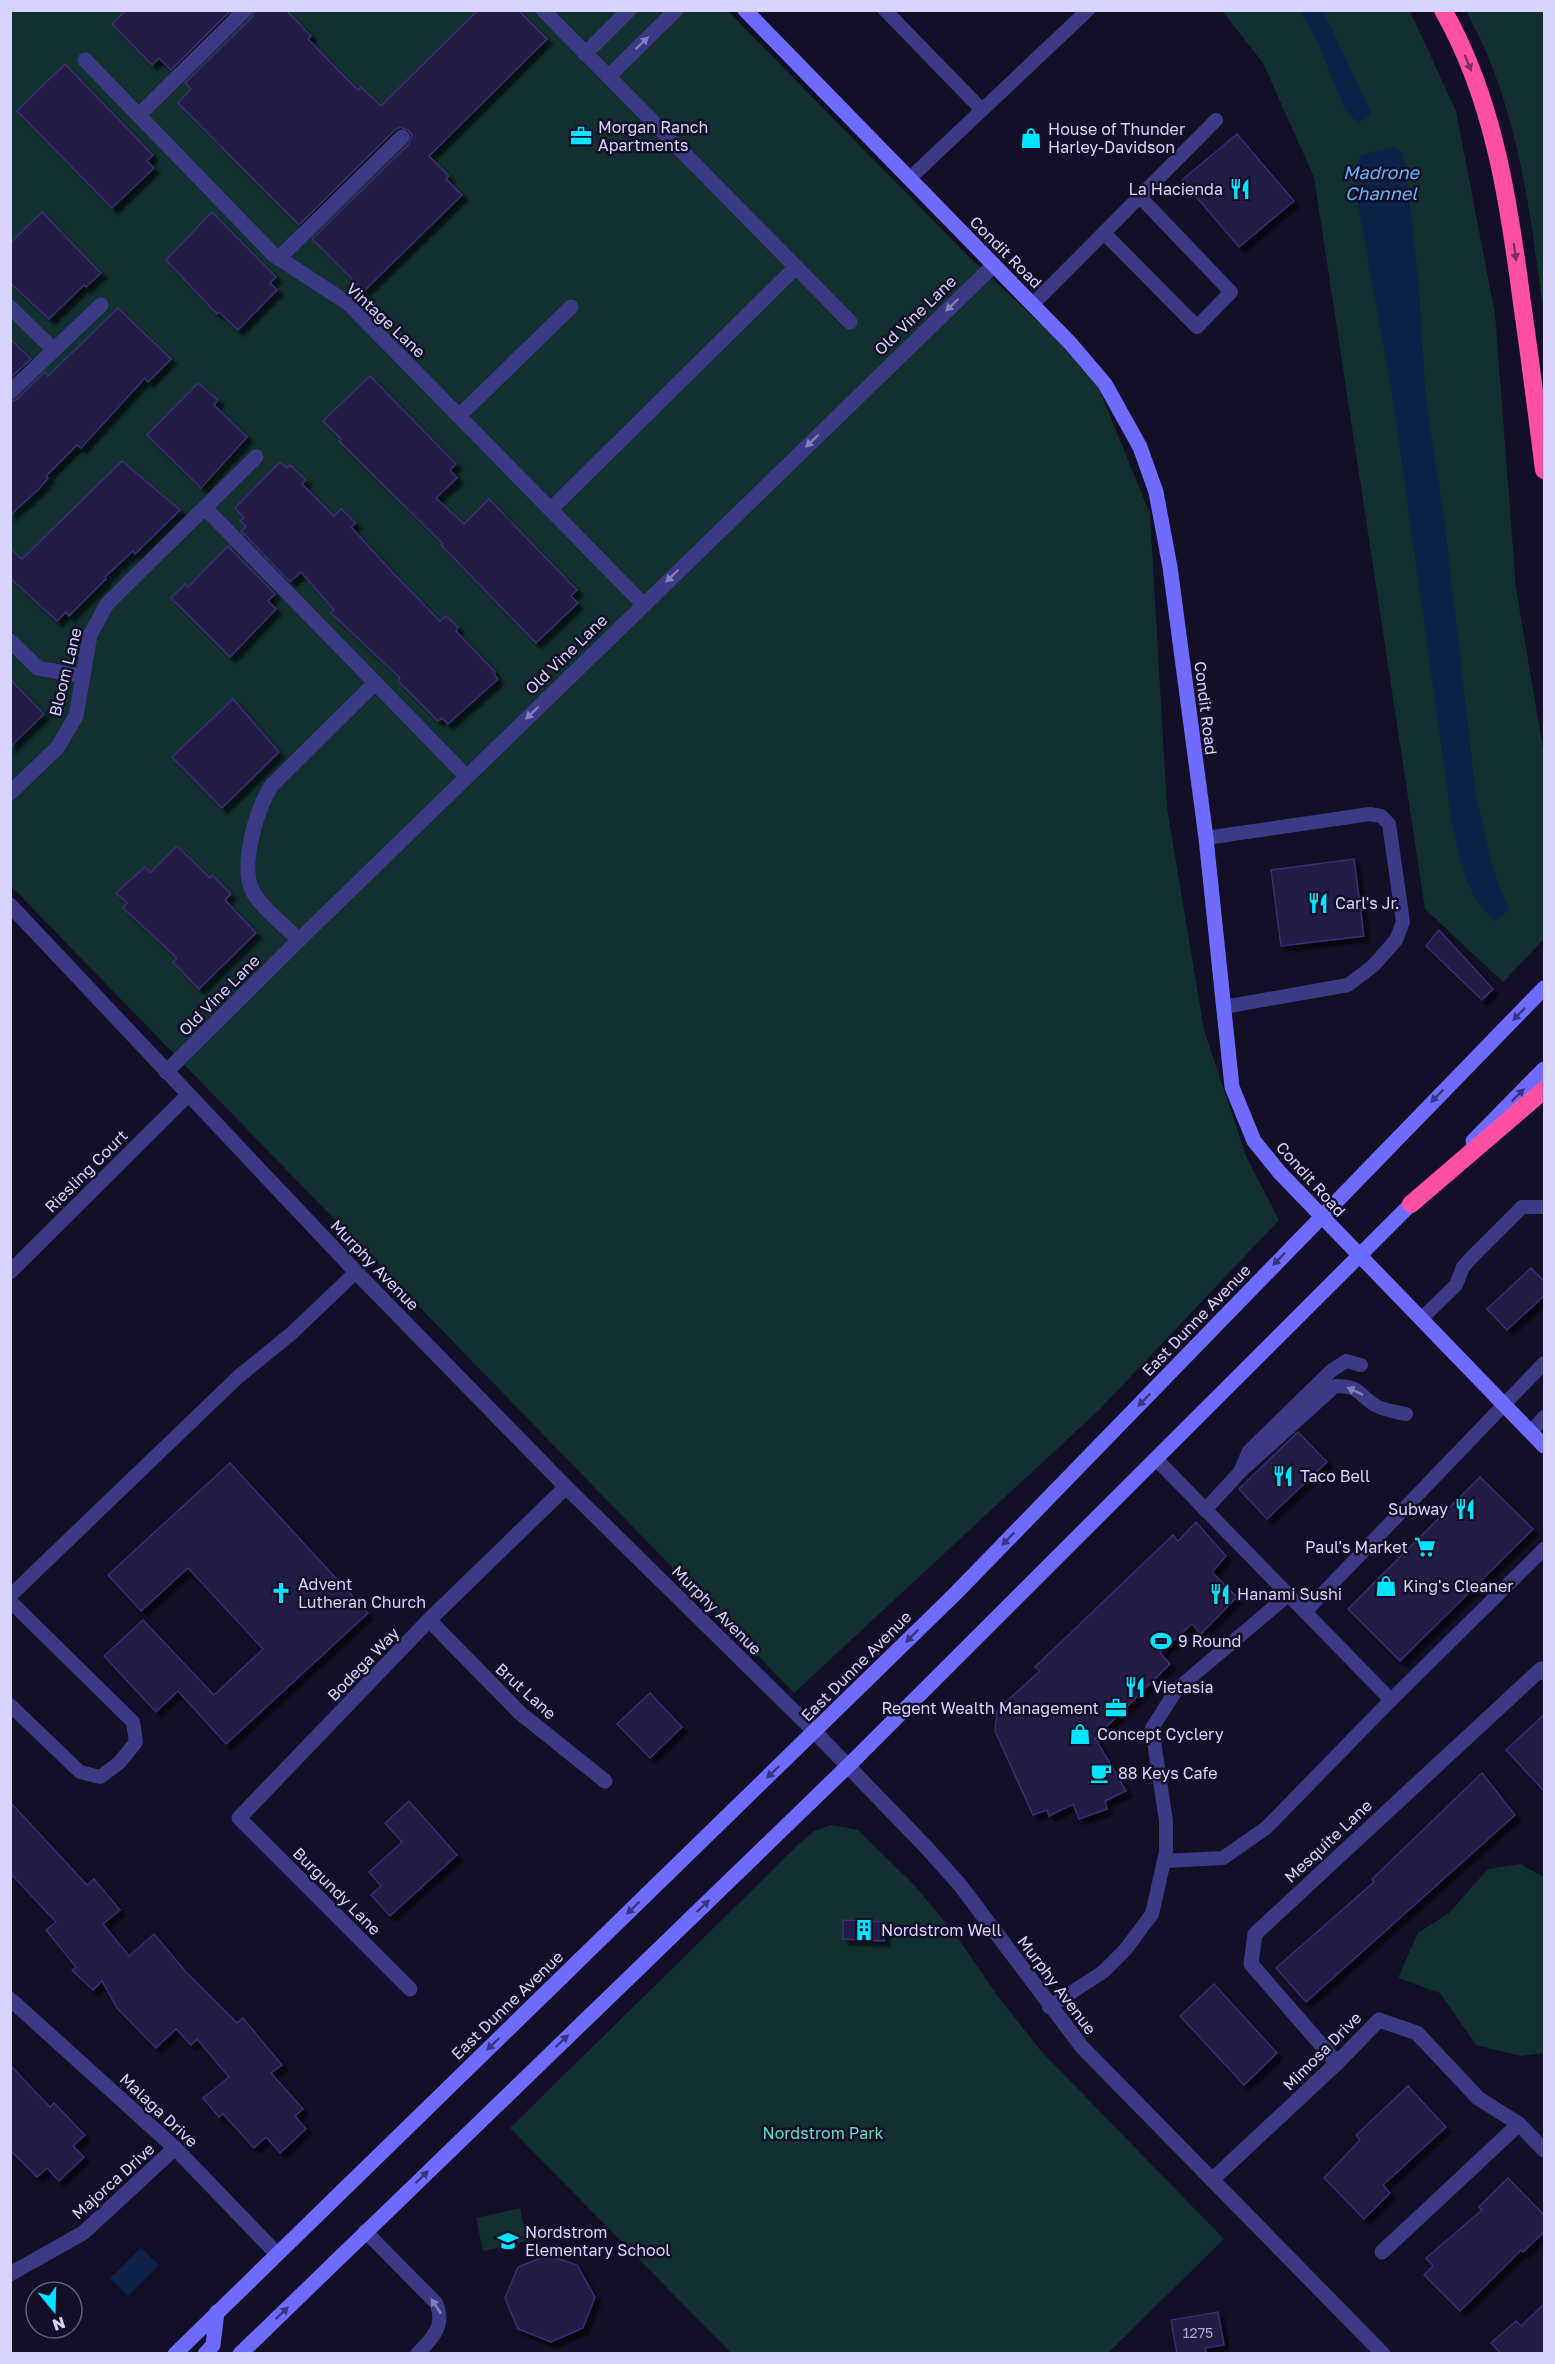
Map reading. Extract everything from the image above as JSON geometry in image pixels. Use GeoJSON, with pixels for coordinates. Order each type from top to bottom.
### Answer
{"type":"FeatureCollection","features":[{"type":"Feature","properties":{"kind":"highway"},"geometry":{"type":"LineString","coordinates":[[1443,10],[1468,62],[1482,102],[1506,192],[1545,470]]}},
{"type":"Feature","properties":{"kind":"highway"},"geometry":{"type":"LineString","coordinates":[[1411,1204],[1545,1090]]}},
{"type":"Feature","properties":{"kind":"main road","name":"Condit Road"},"geometry":{"type":"LineString","coordinates":[[745,10],[1033,304],[1105,384],[1140,447],[1156,492],[1170,567],[1206,838],[1232,1087],[1254,1141],[1319,1217],[1545,1446]]}},
{"type":"Feature","properties":{"kind":"main road","name":"East Dunne Avenue"},"geometry":{"type":"LineString","coordinates":[[175,2354],[815,1732],[979,1569],[1319,1217],[1545,988]]}},
{"type":"Feature","properties":{"kind":"main road"},"geometry":{"type":"LineString","coordinates":[[240,2354],[848,1766],[1545,1069]]}},
{"type":"Feature","properties":{"kind":"main road"},"geometry":{"type":"LineString","coordinates":[[205,2354],[213,2345],[217,2312]]}},
{"type":"Feature","properties":{"kind":"street"},"geometry":{"type":"LineString","coordinates":[[139,115],[245,10]]}},
{"type":"Feature","properties":{"kind":"street"},"geometry":{"type":"LineString","coordinates":[[543,10],[850,322]]}},
{"type":"Feature","properties":{"kind":"street"},"geometry":{"type":"LineString","coordinates":[[585,54],[629,10]]}},
{"type":"Feature","properties":{"kind":"street"},"geometry":{"type":"LineString","coordinates":[[609,76],[676,10]]}},
{"type":"Feature","properties":{"kind":"street","name":"Vintage Lane"},"geometry":{"type":"LineString","coordinates":[[85,60],[279,258],[349,304],[643,604]]}},
{"type":"Feature","properties":{"kind":"street"},"geometry":{"type":"LineString","coordinates":[[279,258],[402,137]]}},
{"type":"Feature","properties":{"kind":"street","name":"Old Vine Lane"},"geometry":{"type":"LineString","coordinates":[[166,1072],[466,776],[994,265]]}},
{"type":"Feature","properties":{"kind":"street"},"geometry":{"type":"LineString","coordinates":[[551,509],[796,267]]}},
{"type":"Feature","properties":{"kind":"street"},"geometry":{"type":"LineString","coordinates":[[10,392],[101,305]]}},
{"type":"Feature","properties":{"kind":"street"},"geometry":{"type":"LineString","coordinates":[[10,307],[54,351]]}},
{"type":"Feature","properties":{"kind":"street"},"geometry":{"type":"LineString","coordinates":[[459,416],[571,307]]}},
{"type":"Feature","properties":{"kind":"street","name":"Bloom Lane"},"geometry":{"type":"LineString","coordinates":[[10,793],[58,747],[76,716],[81,676],[90,635],[107,604],[256,457]]}},
{"type":"Feature","properties":{"kind":"street"},"geometry":{"type":"LineString","coordinates":[[205,508],[466,776]]}},
{"type":"Feature","properties":{"kind":"street"},"geometry":{"type":"LineString","coordinates":[[10,640],[38,668],[81,676]]}},
{"type":"Feature","properties":{"kind":"street"},"geometry":{"type":"LineString","coordinates":[[298,940],[253,893],[246,868],[261,801],[272,784],[375,683]]}},
{"type":"Feature","properties":{"kind":"street","name":"Murphy Avenue"},"geometry":{"type":"LineString","coordinates":[[10,905],[356,1272],[566,1487],[848,1766],[960,1885],[1049,2007],[1082,2047],[1383,2354]]}},
{"type":"Feature","properties":{"kind":"street","name":"Riesling Court"},"geometry":{"type":"LineString","coordinates":[[10,1272],[188,1096]]}},
{"type":"Feature","properties":{"kind":"street","name":"Bodega Way"},"geometry":{"type":"LineString","coordinates":[[239,1818],[429,1620],[566,1487]]}},
{"type":"Feature","properties":{"kind":"street","name":"Brut Lane"},"geometry":{"type":"LineString","coordinates":[[429,1620],[520,1713],[605,1781]]}},
{"type":"Feature","properties":{"kind":"street","name":"Mesquite Lane"},"geometry":{"type":"LineString","coordinates":[[1337,2064],[1251,1964],[1255,1934],[1541,1669],[1545,1673]]}},
{"type":"Feature","properties":{"kind":"street","name":"Burgundy Lane"},"geometry":{"type":"LineString","coordinates":[[239,1818],[410,1989]]}},
{"type":"Feature","properties":{"kind":"street","name":"Malaga Drive"},"geometry":{"type":"LineString","coordinates":[[10,2000],[176,2148],[277,2254]]}},
{"type":"Feature","properties":{"kind":"street","name":"Mimosa Drive"},"geometry":{"type":"LineString","coordinates":[[1213,2180],[1337,2064],[1379,2020],[1417,2033],[1478,2098],[1519,2124],[1545,2150]]}},
{"type":"Feature","properties":{"kind":"street"},"geometry":{"type":"LineString","coordinates":[[1382,2252],[1519,2124]]}},
{"type":"Feature","properties":{"kind":"street","name":"Majorca Drive"},"geometry":{"type":"LineString","coordinates":[[10,2274],[83,2233],[176,2148]]}},
{"type":"Feature","properties":{"kind":"lane"},"geometry":{"type":"LineString","coordinates":[[885,10],[982,110]]}},
{"type":"Feature","properties":{"kind":"lane"},"geometry":{"type":"LineString","coordinates":[[909,179],[1088,10]]}},
{"type":"Feature","properties":{"kind":"lane"},"geometry":{"type":"LineString","coordinates":[[1033,304],[1216,120]]}},
{"type":"Feature","properties":{"kind":"lane"},"geometry":{"type":"LineString","coordinates":[[1104,233],[1197,327],[1231,292],[1140,197]]}},
{"type":"Feature","properties":{"kind":"lane"},"geometry":{"type":"LineString","coordinates":[[1206,838],[1370,814],[1381,816],[1389,824],[1403,922],[1395,940],[1373,966],[1348,985],[1224,1007]]}},
{"type":"Feature","properties":{"kind":"lane"},"geometry":{"type":"LineString","coordinates":[[1421,1319],[1456,1285],[1462,1268],[1522,1207],[1545,1207]]}},
{"type":"Feature","properties":{"kind":"lane"},"geometry":{"type":"LineString","coordinates":[[10,1596],[238,1377],[292,1333],[356,1272]]}},
{"type":"Feature","properties":{"kind":"lane"},"geometry":{"type":"LineString","coordinates":[[1240,1472],[1249,1451],[1331,1371],[1346,1361],[1361,1365]]}},
{"type":"Feature","properties":{"kind":"lane"},"geometry":{"type":"LineString","coordinates":[[1305,1612],[1545,1363]]}},
{"type":"Feature","properties":{"kind":"lane"},"geometry":{"type":"LineString","coordinates":[[1205,1510],[1240,1472],[1335,1386],[1348,1386],[1360,1391],[1375,1406],[1407,1414]]}},
{"type":"Feature","properties":{"kind":"lane"},"geometry":{"type":"LineString","coordinates":[[1531,1432],[1545,1417]]}},
{"type":"Feature","properties":{"kind":"lane"},"geometry":{"type":"LineString","coordinates":[[1156,1459],[1391,1700]]}},
{"type":"Feature","properties":{"kind":"lane"},"geometry":{"type":"LineString","coordinates":[[1164,1861],[1223,1858],[1266,1828],[1391,1700],[1545,1549]]}},
{"type":"Feature","properties":{"kind":"lane"},"geometry":{"type":"LineString","coordinates":[[1049,2007],[1103,1972],[1125,1950],[1152,1914],[1164,1861],[1166,1821],[1152,1728],[1177,1689],[1288,1595]]}},
{"type":"Feature","properties":{"kind":"lane"},"geometry":{"type":"LineString","coordinates":[[10,1601],[133,1722],[136,1742],[119,1763],[100,1777],[80,1772],[10,1705]]}},
{"type":"Feature","properties":{"kind":"lane"},"geometry":{"type":"LineString","coordinates":[[365,2231],[436,2303],[442,2315],[439,2329],[432,2340],[417,2354]]}},
{"type":"Feature","properties":{"kind":"green space"},"geometry":{"type":"Polygon","coordinates":[[[11,11],[728,11],[964,252],[1093,374],[1150,514],[1167,808],[1204,1030],[1246,1156],[1279,1220],[1100,1409],[794,1693],[11,886],[11,11]]]}},
{"type":"Feature","properties":{"kind":"green space"},"geometry":{"type":"Polygon","coordinates":[[[1222,11],[1410,11],[1456,111],[1495,314],[1516,588],[1544,755],[1544,939],[1503,982],[1425,909],[1314,177],[1263,63],[1222,11]]]}},
{"type":"Feature","properties":{"kind":"green space"},"geometry":{"type":"Polygon","coordinates":[[[1466,11],[1544,11],[1544,316],[1527,198],[1510,121],[1484,46],[1466,11]]]}},
{"type":"Feature","properties":{"kind":"green space","name":"Nordstrom Park"},"geometry":{"type":"Polygon","coordinates":[[[831,1825],[858,1830],[914,1885],[953,1931],[997,1995],[1041,2051],[1224,2239],[1108,2353],[731,2353],[510,2128],[800,1843],[814,1831],[831,1825]]]}},
{"type":"Feature","properties":{"kind":"green space"},"geometry":{"type":"Polygon","coordinates":[[[1520,1864],[1544,1877],[1544,2053],[1521,2056],[1476,2045],[1440,1993],[1398,1978],[1418,1933],[1449,1913],[1488,1869],[1520,1864]]]}},
{"type":"Feature","properties":{"kind":"green space"},"geometry":{"type":"Polygon","coordinates":[[[520,2208],[527,2241],[483,2251],[476,2218],[520,2208]]]}},
{"type":"Feature","properties":{"kind":"water","name":"Madrone Channel"},"geometry":{"type":"Polygon","coordinates":[[[1300,11],[1323,11],[1370,110],[1371,115],[1358,123],[1345,110],[1316,38],[1300,11]]]}},
{"type":"Feature","properties":{"kind":"water","name":"Madrone Channel"},"geometry":{"type":"Polygon","coordinates":[[[1393,147],[1401,152],[1406,167],[1419,289],[1426,402],[1444,517],[1476,796],[1493,869],[1509,910],[1495,921],[1484,910],[1470,888],[1452,823],[1393,399],[1353,176],[1361,155],[1393,147]]]}},
{"type":"Feature","properties":{"kind":"water"},"geometry":{"type":"Polygon","coordinates":[[[141,2248],[159,2265],[128,2296],[110,2278],[141,2248]]]}},
{"type":"Feature","properties":{"kind":"building"},"geometry":{"type":"Polygon","coordinates":[[[126,10],[231,10],[171,70],[159,58],[152,65],[112,24],[126,10]]]}},
{"type":"Feature","properties":{"kind":"building"},"geometry":{"type":"Polygon","coordinates":[[[254,10],[286,10],[311,36],[308,39],[342,74],[358,90],[361,87],[381,106],[478,10],[518,10],[547,39],[429,156],[449,176],[446,179],[462,195],[364,291],[312,239],[409,144],[412,135],[408,130],[400,127],[395,130],[299,225],[178,103],[191,89],[185,83],[252,17],[254,10]]]}},
{"type":"Feature","properties":{"kind":"building"},"geometry":{"type":"Polygon","coordinates":[[[65,64],[153,155],[147,161],[154,168],[112,208],[17,111],[65,64]]]}},
{"type":"Feature","properties":{"kind":"building"},"geometry":{"type":"Polygon","coordinates":[[[1237,134],[1294,201],[1239,247],[1182,180],[1237,134]]]}},
{"type":"Feature","properties":{"kind":"building"},"geometry":{"type":"Polygon","coordinates":[[[42,212],[101,273],[86,287],[84,285],[49,319],[10,283],[10,243],[42,212]]]}},
{"type":"Feature","properties":{"kind":"building"},"geometry":{"type":"Polygon","coordinates":[[[212,212],[276,277],[270,283],[277,290],[238,330],[219,312],[217,314],[166,260],[212,212]]]}},
{"type":"Feature","properties":{"kind":"building"},"geometry":{"type":"Polygon","coordinates":[[[118,308],[171,359],[148,382],[145,378],[81,448],[77,445],[46,476],[48,478],[39,489],[10,515],[10,402],[17,399],[45,372],[48,376],[118,308]]]}},
{"type":"Feature","properties":{"kind":"building"},"geometry":{"type":"Polygon","coordinates":[[[10,339],[31,359],[10,378],[10,339]]]}},
{"type":"Feature","properties":{"kind":"building"},"geometry":{"type":"Polygon","coordinates":[[[370,376],[456,464],[450,470],[457,478],[436,498],[464,524],[489,499],[577,590],[571,596],[578,603],[536,643],[441,545],[443,544],[339,441],[341,439],[323,421],[370,376]]]}},
{"type":"Feature","properties":{"kind":"building"},"geometry":{"type":"Polygon","coordinates":[[[198,383],[218,400],[214,405],[247,437],[201,488],[147,435],[198,383]]]}},
{"type":"Feature","properties":{"kind":"building"},"geometry":{"type":"Polygon","coordinates":[[[122,461],[180,510],[135,554],[133,551],[105,577],[106,579],[69,616],[66,612],[57,621],[10,578],[10,548],[22,559],[122,461]]]}},
{"type":"Feature","properties":{"kind":"building"},"geometry":{"type":"Polygon","coordinates":[[[280,462],[287,468],[290,465],[306,480],[302,484],[334,516],[341,509],[356,523],[351,527],[394,574],[440,621],[446,616],[458,627],[456,631],[495,672],[498,679],[448,724],[442,718],[438,721],[398,681],[400,678],[331,613],[334,610],[301,572],[290,582],[241,531],[246,526],[240,521],[244,518],[235,508],[280,462]]]}},
{"type":"Feature","properties":{"kind":"building"},"geometry":{"type":"Polygon","coordinates":[[[228,546],[275,594],[268,601],[276,609],[230,657],[171,598],[185,584],[188,587],[228,546]]]}},
{"type":"Feature","properties":{"kind":"building"},"geometry":{"type":"Polygon","coordinates":[[[10,679],[44,714],[10,747],[10,679]]]}},
{"type":"Feature","properties":{"kind":"building"},"geometry":{"type":"Polygon","coordinates":[[[233,699],[279,752],[222,808],[172,757],[233,699]]]}},
{"type":"Feature","properties":{"kind":"building"},"geometry":{"type":"Polygon","coordinates":[[[177,846],[210,878],[212,875],[231,894],[225,900],[256,933],[199,989],[173,962],[177,958],[123,908],[127,903],[116,893],[145,867],[150,873],[177,846]]]}},
{"type":"Feature","properties":{"kind":"building","name":"Carl's Jr."},"geometry":{"type":"Polygon","coordinates":[[[1354,859],[1364,936],[1281,946],[1271,870],[1354,859]]]}},
{"type":"Feature","properties":{"kind":"building"},"geometry":{"type":"Polygon","coordinates":[[[1439,930],[1493,989],[1482,1000],[1426,946],[1439,930]]]}},
{"type":"Feature","properties":{"kind":"building"},"geometry":{"type":"Polygon","coordinates":[[[1531,1268],[1545,1282],[1545,1295],[1507,1330],[1487,1309],[1531,1268]]]}},
{"type":"Feature","properties":{"kind":"building","name":"Taco Bell"},"geometry":{"type":"Polygon","coordinates":[[[1298,1432],[1327,1462],[1267,1519],[1239,1489],[1298,1432]]]}},
{"type":"Feature","properties":{"kind":"building","name":"Advent Lutheran Church"},"geometry":{"type":"Polygon","coordinates":[[[230,1463],[368,1613],[226,1744],[178,1691],[156,1712],[104,1656],[143,1620],[214,1695],[263,1649],[188,1568],[141,1611],[108,1575],[230,1463]]]}},
{"type":"Feature","properties":{"kind":"building"},"geometry":{"type":"Polygon","coordinates":[[[1480,1477],[1533,1529],[1400,1661],[1348,1609],[1480,1477]]]}},
{"type":"Feature","properties":{"kind":"building"},"geometry":{"type":"Polygon","coordinates":[[[1196,1522],[1226,1556],[1212,1572],[1237,1597],[1201,1634],[1192,1624],[1160,1653],[1170,1664],[1095,1738],[1126,1791],[1105,1801],[1107,1809],[1079,1819],[1073,1804],[1049,1816],[1047,1810],[1033,1815],[995,1731],[997,1710],[1040,1671],[1035,1667],[1173,1535],[1178,1541],[1196,1522]]]}},
{"type":"Feature","properties":{"kind":"building"},"geometry":{"type":"Polygon","coordinates":[[[650,1693],[682,1727],[650,1758],[617,1724],[650,1693]]]}},
{"type":"Feature","properties":{"kind":"building"},"geometry":{"type":"Polygon","coordinates":[[[1545,1714],[1545,1792],[1506,1750],[1545,1714]]]}},
{"type":"Feature","properties":{"kind":"building"},"geometry":{"type":"Polygon","coordinates":[[[1482,1773],[1515,1815],[1306,2002],[1276,1968],[1374,1882],[1372,1879],[1482,1773]]]}},
{"type":"Feature","properties":{"kind":"building"},"geometry":{"type":"Polygon","coordinates":[[[409,1801],[457,1855],[390,1916],[371,1895],[381,1886],[369,1872],[402,1842],[385,1823],[409,1801]]]}},
{"type":"Feature","properties":{"kind":"building"},"geometry":{"type":"Polygon","coordinates":[[[10,1802],[87,1885],[94,1879],[120,1910],[103,1924],[129,1956],[154,1934],[186,1972],[237,2023],[243,2018],[282,2065],[271,2073],[303,2109],[295,2116],[306,2129],[280,2153],[266,2137],[254,2148],[223,2114],[219,2117],[203,2098],[229,2077],[197,2039],[191,2045],[176,2029],[156,2048],[117,2008],[102,1981],[93,1990],[72,1970],[76,1967],[46,1930],[56,1922],[10,1873],[10,1802]]]}},
{"type":"Feature","properties":{"kind":"building","name":"Nordstrom Well"},"geometry":{"type":"Polygon","coordinates":[[[843,1920],[885,1922],[884,1941],[843,1939],[843,1920]]]}},
{"type":"Feature","properties":{"kind":"building"},"geometry":{"type":"Polygon","coordinates":[[[1214,1984],[1277,2053],[1244,2085],[1180,2016],[1214,1984]]]}},
{"type":"Feature","properties":{"kind":"building"},"geometry":{"type":"Polygon","coordinates":[[[10,2065],[50,2107],[54,2103],[85,2135],[73,2146],[84,2157],[59,2181],[47,2168],[37,2177],[10,2150],[10,2065]]]}},
{"type":"Feature","properties":{"kind":"building"},"geometry":{"type":"Polygon","coordinates":[[[1408,2086],[1446,2127],[1383,2185],[1390,2193],[1364,2219],[1324,2178],[1360,2140],[1356,2135],[1408,2086]]]}},
{"type":"Feature","properties":{"kind":"building"},"geometry":{"type":"Polygon","coordinates":[[[1508,2178],[1545,2216],[1545,2231],[1523,2252],[1521,2250],[1460,2311],[1424,2275],[1433,2266],[1426,2258],[1482,2210],[1479,2207],[1508,2178]]]}},
{"type":"Feature","properties":{"kind":"building"},"geometry":{"type":"Polygon","coordinates":[[[548,2255],[577,2265],[595,2297],[583,2328],[551,2342],[518,2329],[505,2298],[518,2267],[548,2255]]]}},
{"type":"Feature","properties":{"kind":"building"},"geometry":{"type":"Polygon","coordinates":[[[1545,2303],[1545,2354],[1501,2354],[1491,2343],[1516,2321],[1521,2326],[1545,2303]]]}},
{"type":"Feature","properties":{"kind":"building"},"geometry":{"type":"Polygon","coordinates":[[[1218,2312],[1224,2345],[1205,2348],[1206,2354],[1177,2354],[1171,2320],[1218,2312]]]}},
{"type":"Feature","properties":{"kind":"place","name":"Morgan Ranch Apartments"},"geometry":{"type":"Point","coordinates":[581,136]}},
{"type":"Feature","properties":{"kind":"place","name":"House of Thunder Harley-Davidson"},"geometry":{"type":"Point","coordinates":[1031,138]}},
{"type":"Feature","properties":{"kind":"place","name":"La Hacienda"},"geometry":{"type":"Point","coordinates":[1240,189]}},
{"type":"Feature","properties":{"kind":"place","name":"Carl's Jr."},"geometry":{"type":"Point","coordinates":[1318,903]}},
{"type":"Feature","properties":{"kind":"place","name":"Taco Bell"},"geometry":{"type":"Point","coordinates":[1283,1476]}},
{"type":"Feature","properties":{"kind":"place","name":"Subway"},"geometry":{"type":"Point","coordinates":[1465,1509]}},
{"type":"Feature","properties":{"kind":"place","name":"Paul's Market"},"geometry":{"type":"Point","coordinates":[1425,1547]}},
{"type":"Feature","properties":{"kind":"place","name":"King's Cleaner"},"geometry":{"type":"Point","coordinates":[1386,1586]}},
{"type":"Feature","properties":{"kind":"place","name":"Advent Lutheran Church"},"geometry":{"type":"Point","coordinates":[281,1593]}},
{"type":"Feature","properties":{"kind":"place","name":"Hanami Sushi"},"geometry":{"type":"Point","coordinates":[1220,1594]}},
{"type":"Feature","properties":{"kind":"place","name":"9 Round"},"geometry":{"type":"Point","coordinates":[1161,1641]}},
{"type":"Feature","properties":{"kind":"place","name":"Vietasia"},"geometry":{"type":"Point","coordinates":[1135,1687]}},
{"type":"Feature","properties":{"kind":"place","name":"Regent Wealth Management"},"geometry":{"type":"Point","coordinates":[1116,1708]}},
{"type":"Feature","properties":{"kind":"place","name":"Concept Cyclery"},"geometry":{"type":"Point","coordinates":[1080,1734]}},
{"type":"Feature","properties":{"kind":"place","name":"88 Keys Cafe"},"geometry":{"type":"Point","coordinates":[1101,1773]}},
{"type":"Feature","properties":{"kind":"place","name":"Nordstrom Well"},"geometry":{"type":"Point","coordinates":[864,1930]}},
{"type":"Feature","properties":{"kind":"place","name":"Nordstrom Elementary School"},"geometry":{"type":"Point","coordinates":[508,2241]}}]}
